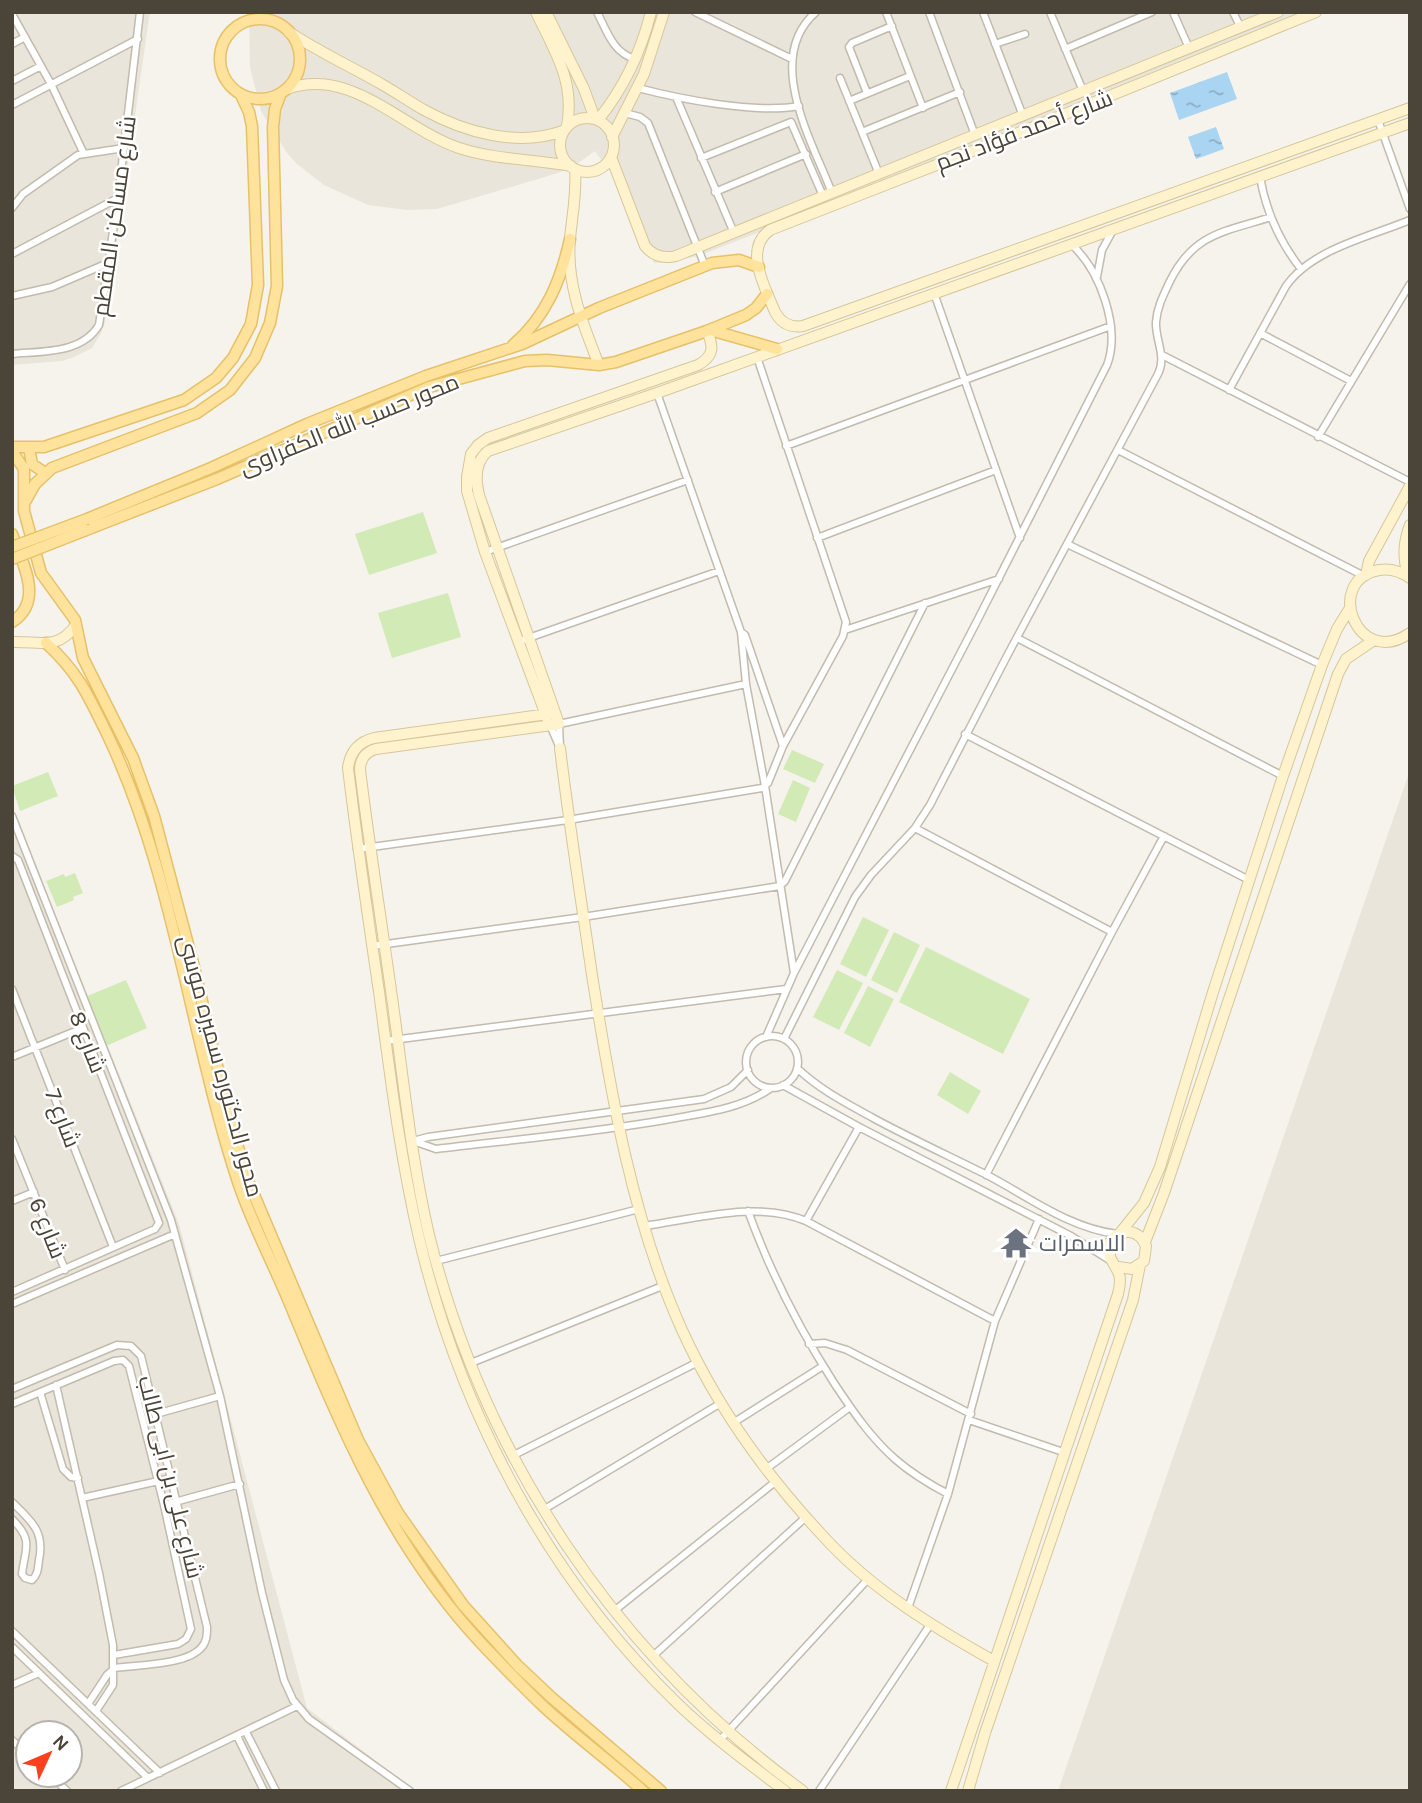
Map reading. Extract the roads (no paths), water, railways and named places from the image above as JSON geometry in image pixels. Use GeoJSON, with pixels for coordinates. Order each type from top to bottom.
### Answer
{"type":"FeatureCollection","features":[{"type":"Feature","properties":{"kind":"main road"},"geometry":{"type":"LineString","coordinates":[[12,449],[44,447],[184,400],[216,378],[240,347],[251,324],[258,285],[251,126],[249,112],[241,95],[226,81],[219,61],[221,47],[244,12]]}},
{"type":"Feature","properties":{"kind":"main road"},"geometry":{"type":"LineString","coordinates":[[24,505],[30,491],[52,468],[197,413],[230,390],[255,358],[270,323],[277,286],[273,127],[275,109],[300,65],[297,44],[287,30],[280,12]]}},
{"type":"Feature","properties":{"kind":"main road"},"geometry":{"type":"LineString","coordinates":[[233,29],[244,22],[258,19],[272,21],[287,30]]}},
{"type":"Feature","properties":{"kind":"main road"},"geometry":{"type":"LineString","coordinates":[[241,95],[261,100],[284,91]]}},
{"type":"Feature","properties":{"kind":"main road"},"geometry":{"type":"LineString","coordinates":[[508,350],[546,307],[563,269],[570,239]]}},
{"type":"Feature","properties":{"kind":"main road","name":"محور حسب الله الكفراوى"},"geometry":{"type":"LineString","coordinates":[[12,559],[400,386],[508,350],[580,317],[705,266],[732,260],[759,267]]}},
{"type":"Feature","properties":{"kind":"main road","name":"محور حسب الله الكفراوى"},"geometry":{"type":"LineString","coordinates":[[12,547],[217,478],[403,397],[456,378],[535,360],[599,365],[616,362],[751,312],[767,294]]}},
{"type":"Feature","properties":{"kind":"main road"},"geometry":{"type":"LineString","coordinates":[[708,330],[777,349]]}},
{"type":"Feature","properties":{"kind":"main road"},"geometry":{"type":"LineString","coordinates":[[29,448],[32,464],[45,473]]}},
{"type":"Feature","properties":{"kind":"main road","name":"محور الدكتوره سميره موسى"},"geometry":{"type":"LineString","coordinates":[[12,449],[24,469],[24,505],[41,573],[69,610],[76,625],[83,658],[133,758],[160,836],[230,1121],[249,1183],[358,1440],[398,1513],[463,1605],[518,1666],[552,1698],[661,1791]]}},
{"type":"Feature","properties":{"kind":"main road"},"geometry":{"type":"LineString","coordinates":[[12,534],[29,584],[30,597],[25,610],[12,622]]}},
{"type":"Feature","properties":{"kind":"main road","name":"محور الدكتوره سميره موسى"},"geometry":{"type":"LineString","coordinates":[[46,643],[78,677],[121,763],[141,817],[159,880],[219,1123],[239,1185],[332,1406],[369,1483],[388,1519],[423,1571],[480,1642],[542,1706],[643,1791]]}},
{"type":"Feature","properties":{"kind":"street","name":"شارع مساكن المقطم"},"geometry":{"type":"LineString","coordinates":[[12,354],[70,347],[90,338],[99,326],[141,12]]}},
{"type":"Feature","properties":{"kind":"street"},"geometry":{"type":"LineString","coordinates":[[536,12],[566,76],[570,102],[560,147],[563,158],[573,168],[576,200],[570,239],[571,272],[580,317],[599,365]]}},
{"type":"Feature","properties":{"kind":"street"},"geometry":{"type":"LineString","coordinates":[[545,12],[597,120]]}},
{"type":"Feature","properties":{"kind":"street"},"geometry":{"type":"LineString","coordinates":[[597,12],[615,46],[623,55],[635,59]]}},
{"type":"Feature","properties":{"kind":"street"},"geometry":{"type":"LineString","coordinates":[[597,120],[621,87],[635,59],[651,12]]}},
{"type":"Feature","properties":{"kind":"street"},"geometry":{"type":"LineString","coordinates":[[612,137],[638,88],[652,54],[664,12]]}},
{"type":"Feature","properties":{"kind":"street"},"geometry":{"type":"LineString","coordinates":[[695,12],[792,59]]}},
{"type":"Feature","properties":{"kind":"street"},"geometry":{"type":"LineString","coordinates":[[886,12],[923,107]]}},
{"type":"Feature","properties":{"kind":"street"},"geometry":{"type":"LineString","coordinates":[[929,12],[975,135]]}},
{"type":"Feature","properties":{"kind":"street"},"geometry":{"type":"LineString","coordinates":[[983,12],[1023,116]]}},
{"type":"Feature","properties":{"kind":"street"},"geometry":{"type":"LineString","coordinates":[[1050,12],[1083,91]]}},
{"type":"Feature","properties":{"kind":"street"},"geometry":{"type":"LineString","coordinates":[[1065,49],[1152,12]]}},
{"type":"Feature","properties":{"kind":"street"},"geometry":{"type":"LineString","coordinates":[[1173,12],[1189,48]]}},
{"type":"Feature","properties":{"kind":"street"},"geometry":{"type":"LineString","coordinates":[[1233,12],[1241,27]]}},
{"type":"Feature","properties":{"kind":"street","name":"شارع أحمد فؤاد نجم"},"geometry":{"type":"LineString","coordinates":[[611,157],[641,240],[649,251],[669,257],[1278,12]]}},
{"type":"Feature","properties":{"kind":"street","name":"شارع أحمد فؤاد نجم"},"geometry":{"type":"LineString","coordinates":[[759,267],[757,247],[762,237],[770,230],[1316,12]]}},
{"type":"Feature","properties":{"kind":"street"},"geometry":{"type":"LineString","coordinates":[[812,13],[797,38],[791,75],[828,195]]}},
{"type":"Feature","properties":{"kind":"street"},"geometry":{"type":"LineString","coordinates":[[12,15],[51,84],[83,152]]}},
{"type":"Feature","properties":{"kind":"street"},"geometry":{"type":"LineString","coordinates":[[867,93],[849,47],[852,43],[892,26]]}},
{"type":"Feature","properties":{"kind":"street"},"geometry":{"type":"LineString","coordinates":[[284,91],[313,83],[340,86],[457,147],[504,159],[587,172],[598,169],[611,157],[614,147],[607,127],[597,120],[583,118],[544,137],[524,139],[470,130],[424,110],[287,30]]}},
{"type":"Feature","properties":{"kind":"street"},"geometry":{"type":"LineString","coordinates":[[995,44],[1026,34]]}},
{"type":"Feature","properties":{"kind":"street"},"geometry":{"type":"LineString","coordinates":[[12,44],[25,37]]}},
{"type":"Feature","properties":{"kind":"street"},"geometry":{"type":"LineString","coordinates":[[12,105],[138,39]]}},
{"type":"Feature","properties":{"kind":"street"},"geometry":{"type":"LineString","coordinates":[[12,81],[41,66]]}},
{"type":"Feature","properties":{"kind":"street"},"geometry":{"type":"LineString","coordinates":[[849,101],[911,76]]}},
{"type":"Feature","properties":{"kind":"street"},"geometry":{"type":"LineString","coordinates":[[840,78],[879,174]]}},
{"type":"Feature","properties":{"kind":"street"},"geometry":{"type":"LineString","coordinates":[[638,88],[676,97],[763,108],[799,106]]}},
{"type":"Feature","properties":{"kind":"street"},"geometry":{"type":"LineString","coordinates":[[862,132],[960,92]]}},
{"type":"Feature","properties":{"kind":"street"},"geometry":{"type":"LineString","coordinates":[[676,97],[734,233]]}},
{"type":"Feature","properties":{"kind":"street"},"geometry":{"type":"LineString","coordinates":[[759,267],[767,294],[780,320],[788,325],[803,326],[1410,108]]}},
{"type":"Feature","properties":{"kind":"street"},"geometry":{"type":"LineString","coordinates":[[625,113],[640,117],[648,123],[705,266]]}},
{"type":"Feature","properties":{"kind":"street"},"geometry":{"type":"LineString","coordinates":[[1378,120],[1410,209]]}},
{"type":"Feature","properties":{"kind":"street"},"geometry":{"type":"LineString","coordinates":[[701,158],[790,121],[828,195]]}},
{"type":"Feature","properties":{"kind":"street"},"geometry":{"type":"LineString","coordinates":[[474,462],[493,448],[657,393],[1410,123]]}},
{"type":"Feature","properties":{"kind":"street"},"geometry":{"type":"LineString","coordinates":[[12,208],[29,190],[83,152],[124,148]]}},
{"type":"Feature","properties":{"kind":"street"},"geometry":{"type":"LineString","coordinates":[[715,192],[806,154]]}},
{"type":"Feature","properties":{"kind":"street"},"geometry":{"type":"LineString","coordinates":[[1261,177],[1270,217],[1301,269]]}},
{"type":"Feature","properties":{"kind":"street"},"geometry":{"type":"LineString","coordinates":[[12,254],[118,198]]}},
{"type":"Feature","properties":{"kind":"street"},"geometry":{"type":"LineString","coordinates":[[1157,199],[1156,206],[1161,212]]}},
{"type":"Feature","properties":{"kind":"street"},"geometry":{"type":"LineString","coordinates":[[1123,211],[1129,217],[1128,224]]}},
{"type":"Feature","properties":{"kind":"street"},"geometry":{"type":"LineString","coordinates":[[784,1039],[855,897],[871,875],[915,828],[930,805],[965,734],[1161,370],[1162,355],[1156,332],[1158,310],[1177,268],[1185,257],[1207,239],[1270,217]]}},
{"type":"Feature","properties":{"kind":"street"},"geometry":{"type":"LineString","coordinates":[[1229,390],[1286,286],[1301,269],[1320,256],[1410,220]]}},
{"type":"Feature","properties":{"kind":"street"},"geometry":{"type":"LineString","coordinates":[[1097,277],[1104,244],[1113,229]]}},
{"type":"Feature","properties":{"kind":"street"},"geometry":{"type":"LineString","coordinates":[[771,1088],[760,1084],[748,1070],[747,1058],[751,1047],[766,1037],[794,973],[1107,365],[1112,348],[1111,326],[1097,277],[1070,244]]}},
{"type":"Feature","properties":{"kind":"street"},"geometry":{"type":"LineString","coordinates":[[12,296],[58,285],[108,263]]}},
{"type":"Feature","properties":{"kind":"street"},"geometry":{"type":"LineString","coordinates":[[1318,437],[1410,284]]}},
{"type":"Feature","properties":{"kind":"street"},"geometry":{"type":"LineString","coordinates":[[934,293],[1020,538]]}},
{"type":"Feature","properties":{"kind":"street"},"geometry":{"type":"LineString","coordinates":[[786,446],[1111,326]]}},
{"type":"Feature","properties":{"kind":"street"},"geometry":{"type":"LineString","coordinates":[[525,639],[485,552],[467,491],[475,448],[488,438],[702,363],[709,358],[712,350],[708,330]]}},
{"type":"Feature","properties":{"kind":"street"},"geometry":{"type":"LineString","coordinates":[[1260,333],[1351,381]]}},
{"type":"Feature","properties":{"kind":"street"},"geometry":{"type":"LineString","coordinates":[[951,1791],[1118,1294],[1120,1281],[1109,1247],[1144,1203],[1160,1167],[1213,992],[1322,665],[1350,608],[1353,590],[1365,575],[1369,561],[1410,484],[1162,355]]}},
{"type":"Feature","properties":{"kind":"street"},"geometry":{"type":"LineString","coordinates":[[357,849],[568,820],[765,786],[768,783],[783,746],[845,630],[845,616],[757,357]]}},
{"type":"Feature","properties":{"kind":"street"},"geometry":{"type":"LineString","coordinates":[[657,393],[741,632],[746,684],[794,973]]}},
{"type":"Feature","properties":{"kind":"street"},"geometry":{"type":"LineString","coordinates":[[1118,450],[1365,575]]}},
{"type":"Feature","properties":{"kind":"street"},"geometry":{"type":"LineString","coordinates":[[474,462],[478,490],[560,748],[568,820],[598,1013],[615,1111],[639,1209],[665,1285],[698,1362],[732,1423],[775,1482],[823,1537],[869,1578],[930,1625],[994,1661]]}},
{"type":"Feature","properties":{"kind":"street"},"geometry":{"type":"LineString","coordinates":[[817,538],[996,470]]}},
{"type":"Feature","properties":{"kind":"street"},"geometry":{"type":"LineString","coordinates":[[485,552],[688,480]]}},
{"type":"Feature","properties":{"kind":"street"},"geometry":{"type":"LineString","coordinates":[[1409,577],[1404,548],[1410,525]]}},
{"type":"Feature","properties":{"kind":"street"},"geometry":{"type":"LineString","coordinates":[[1067,544],[1322,665]]}},
{"type":"Feature","properties":{"kind":"street"},"geometry":{"type":"LineString","coordinates":[[1365,575],[1392,569],[1409,577]]}},
{"type":"Feature","properties":{"kind":"street"},"geometry":{"type":"LineString","coordinates":[[525,639],[719,571]]}},
{"type":"Feature","properties":{"kind":"street"},"geometry":{"type":"LineString","coordinates":[[845,630],[999,579]]}},
{"type":"Feature","properties":{"kind":"street"},"geometry":{"type":"LineString","coordinates":[[372,946],[780,886],[785,881],[925,603]]}},
{"type":"Feature","properties":{"kind":"street"},"geometry":{"type":"LineString","coordinates":[[1350,608],[1357,627],[1374,640],[1394,641],[1408,637]]}},
{"type":"Feature","properties":{"kind":"street"},"geometry":{"type":"LineString","coordinates":[[12,642],[46,643],[64,639],[76,625]]}},
{"type":"Feature","properties":{"kind":"street"},"geometry":{"type":"LineString","coordinates":[[741,632],[783,746]]}},
{"type":"Feature","properties":{"kind":"street"},"geometry":{"type":"LineString","coordinates":[[1017,638],[1283,776]]}},
{"type":"Feature","properties":{"kind":"street"},"geometry":{"type":"LineString","coordinates":[[968,1791],[985,1733],[1129,1311],[1140,1265],[1146,1256],[1145,1242],[1164,1193],[1338,674],[1346,659],[1374,640]]}},
{"type":"Feature","properties":{"kind":"street"},"geometry":{"type":"LineString","coordinates":[[746,684],[554,725],[368,752],[361,761],[359,771],[413,1141],[417,1206],[471,1363],[512,1457],[577,1563],[614,1611],[653,1656],[728,1730],[764,1762],[803,1791]]}},
{"type":"Feature","properties":{"kind":"street"},"geometry":{"type":"LineString","coordinates":[[550,713],[374,738],[359,745],[350,758],[348,768],[357,849],[400,1144],[417,1206],[438,1308],[470,1398],[513,1486],[565,1571],[642,1666],[720,1740],[785,1791]]}},
{"type":"Feature","properties":{"kind":"street"},"geometry":{"type":"LineString","coordinates":[[965,734],[1250,880]]}},
{"type":"Feature","properties":{"kind":"street"},"geometry":{"type":"LineString","coordinates":[[12,816],[165,1202],[220,1396],[262,1593],[284,1680],[297,1706],[309,1719],[410,1791]]}},
{"type":"Feature","properties":{"kind":"street"},"geometry":{"type":"LineString","coordinates":[[915,828],[1112,932]]}},
{"type":"Feature","properties":{"kind":"street"},"geometry":{"type":"LineString","coordinates":[[986,1175],[1164,836]]}},
{"type":"Feature","properties":{"kind":"street"},"geometry":{"type":"LineString","coordinates":[[12,841],[21,838]]}},
{"type":"Feature","properties":{"kind":"street","name":"شارع 8"},"geometry":{"type":"LineString","coordinates":[[12,856],[18,860],[159,1221],[155,1229],[113,1247]]}},
{"type":"Feature","properties":{"kind":"street","name":"شارع 7"},"geometry":{"type":"LineString","coordinates":[[12,989],[113,1247]]}},
{"type":"Feature","properties":{"kind":"street"},"geometry":{"type":"LineString","coordinates":[[385,1041],[786,989]]}},
{"type":"Feature","properties":{"kind":"street"},"geometry":{"type":"LineString","coordinates":[[1213,992],[1229,996]]}},
{"type":"Feature","properties":{"kind":"street"},"geometry":{"type":"LineString","coordinates":[[12,1057],[83,1028]]}},
{"type":"Feature","properties":{"kind":"street"},"geometry":{"type":"LineString","coordinates":[[413,1141],[426,1148],[436,1149],[620,1127],[733,1107],[783,1085],[794,1077],[797,1068],[795,1050],[784,1039],[766,1037]]}},
{"type":"Feature","properties":{"kind":"street"},"geometry":{"type":"LineString","coordinates":[[797,1068],[830,1095],[1075,1223],[1102,1232],[1118,1234],[1131,1231],[1145,1242]]}},
{"type":"Feature","properties":{"kind":"street"},"geometry":{"type":"LineString","coordinates":[[400,1144],[428,1137],[713,1096],[731,1087],[748,1070]]}},
{"type":"Feature","properties":{"kind":"street"},"geometry":{"type":"LineString","coordinates":[[783,1085],[1071,1236],[1115,1265],[1128,1270],[1140,1265]]}},
{"type":"Feature","properties":{"kind":"street"},"geometry":{"type":"LineString","coordinates":[[806,1222],[859,1127]]}},
{"type":"Feature","properties":{"kind":"street","name":"شارع 6"},"geometry":{"type":"LineString","coordinates":[[12,1139],[69,1279]]}},
{"type":"Feature","properties":{"kind":"street"},"geometry":{"type":"LineString","coordinates":[[12,1201],[34,1192]]}},
{"type":"Feature","properties":{"kind":"street"},"geometry":{"type":"LineString","coordinates":[[436,1261],[639,1209]]}},
{"type":"Feature","properties":{"kind":"street"},"geometry":{"type":"LineString","coordinates":[[644,1226],[748,1211],[776,1212],[806,1222],[995,1321]]}},
{"type":"Feature","properties":{"kind":"street"},"geometry":{"type":"LineString","coordinates":[[748,1211],[783,1299],[850,1407],[870,1434],[895,1458],[922,1479],[948,1494]]}},
{"type":"Feature","properties":{"kind":"street"},"geometry":{"type":"LineString","coordinates":[[908,1608],[948,1494],[995,1321],[1039,1219]]}},
{"type":"Feature","properties":{"kind":"street"},"geometry":{"type":"LineString","coordinates":[[12,1304],[175,1234]]}},
{"type":"Feature","properties":{"kind":"street"},"geometry":{"type":"LineString","coordinates":[[12,1292],[113,1247]]}},
{"type":"Feature","properties":{"kind":"street"},"geometry":{"type":"LineString","coordinates":[[471,1363],[665,1285]]}},
{"type":"Feature","properties":{"kind":"street"},"geometry":{"type":"LineString","coordinates":[[809,1344],[825,1343],[847,1350],[970,1417],[1063,1452]]}},
{"type":"Feature","properties":{"kind":"street","name":"شارع على بن ابى طالب"},"geometry":{"type":"LineString","coordinates":[[12,1389],[111,1347],[124,1344],[141,1356],[207,1627],[205,1642],[196,1652],[180,1659],[115,1668]]}},
{"type":"Feature","properties":{"kind":"street","name":"شارع على بن ابى طالب"},"geometry":{"type":"LineString","coordinates":[[12,1404],[114,1360],[127,1362],[164,1505],[190,1632],[186,1639],[178,1644],[114,1655]]}},
{"type":"Feature","properties":{"kind":"street"},"geometry":{"type":"LineString","coordinates":[[512,1457],[698,1362]]}},
{"type":"Feature","properties":{"kind":"street"},"geometry":{"type":"LineString","coordinates":[[732,1423],[823,1366]]}},
{"type":"Feature","properties":{"kind":"street"},"geometry":{"type":"LineString","coordinates":[[23,1385],[27,1397]]}},
{"type":"Feature","properties":{"kind":"street"},"geometry":{"type":"LineString","coordinates":[[56,1385],[114,1655],[113,1686],[96,1711]]}},
{"type":"Feature","properties":{"kind":"street"},"geometry":{"type":"LineString","coordinates":[[40,1392],[63,1469],[71,1477],[78,1478]]}},
{"type":"Feature","properties":{"kind":"street"},"geometry":{"type":"LineString","coordinates":[[156,1414],[220,1396]]}},
{"type":"Feature","properties":{"kind":"street"},"geometry":{"type":"LineString","coordinates":[[543,1510],[721,1403]]}},
{"type":"Feature","properties":{"kind":"street"},"geometry":{"type":"LineString","coordinates":[[766,1469],[850,1407]]}},
{"type":"Feature","properties":{"kind":"street"},"geometry":{"type":"LineString","coordinates":[[82,1498],[172,1478]]}},
{"type":"Feature","properties":{"kind":"street"},"geometry":{"type":"LineString","coordinates":[[614,1611],[775,1482]]}},
{"type":"Feature","properties":{"kind":"street"},"geometry":{"type":"LineString","coordinates":[[164,1505],[240,1484]]}},
{"type":"Feature","properties":{"kind":"street"},"geometry":{"type":"LineString","coordinates":[[12,1502],[32,1522],[42,1545],[36,1577],[28,1580],[23,1577],[22,1572],[27,1553],[26,1535],[12,1519]]}},
{"type":"Feature","properties":{"kind":"street"},"geometry":{"type":"LineString","coordinates":[[653,1656],[807,1517]]}},
{"type":"Feature","properties":{"kind":"street"},"geometry":{"type":"LineString","coordinates":[[27,1553],[40,1556]]}},
{"type":"Feature","properties":{"kind":"street"},"geometry":{"type":"LineString","coordinates":[[565,1571],[577,1563]]}},
{"type":"Feature","properties":{"kind":"street"},"geometry":{"type":"LineString","coordinates":[[720,1740],[869,1578]]}},
{"type":"Feature","properties":{"kind":"street"},"geometry":{"type":"LineString","coordinates":[[819,1791],[930,1625]]}},
{"type":"Feature","properties":{"kind":"street"},"geometry":{"type":"LineString","coordinates":[[12,1631],[160,1773]]}},
{"type":"Feature","properties":{"kind":"street"},"geometry":{"type":"LineString","coordinates":[[12,1647],[148,1778]]}},
{"type":"Feature","properties":{"kind":"street"},"geometry":{"type":"LineString","coordinates":[[88,1704],[107,1675],[115,1668]]}},
{"type":"Feature","properties":{"kind":"street"},"geometry":{"type":"LineString","coordinates":[[12,1685],[39,1673]]}},
{"type":"Feature","properties":{"kind":"street"},"geometry":{"type":"LineString","coordinates":[[121,1791],[297,1706]]}},
{"type":"Feature","properties":{"kind":"street"},"geometry":{"type":"LineString","coordinates":[[972,1728],[985,1733]]}},
{"type":"Feature","properties":{"kind":"street"},"geometry":{"type":"LineString","coordinates":[[246,1732],[276,1791]]}},
{"type":"Feature","properties":{"kind":"street"},"geometry":{"type":"LineString","coordinates":[[237,1736],[264,1791]]}},
{"type":"Feature","properties":{"kind":"street"},"geometry":{"type":"LineString","coordinates":[[260,1782],[270,1778]]}},
{"type":"Feature","properties":{"kind":"water"},"geometry":{"type":"Polygon","coordinates":[[[1227,72],[1237,99],[1179,120],[1170,93],[1227,72]]]}},
{"type":"Feature","properties":{"kind":"water"},"geometry":{"type":"Polygon","coordinates":[[[1216,127],[1224,149],[1196,159],[1188,137],[1216,127]]]}},
{"type":"Feature","properties":{"kind":"place","name":"الاسمرات"},"geometry":{"type":"Point","coordinates":[1016,1243]}}]}
